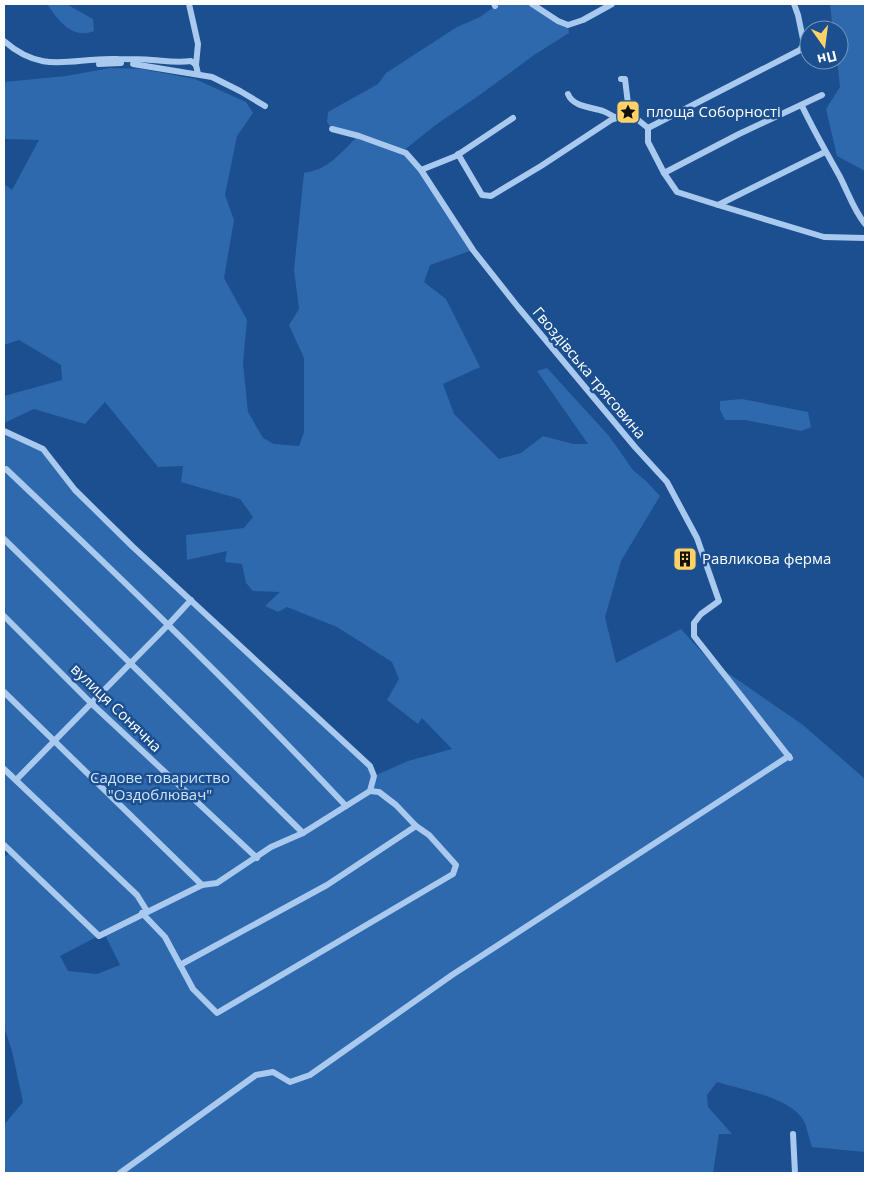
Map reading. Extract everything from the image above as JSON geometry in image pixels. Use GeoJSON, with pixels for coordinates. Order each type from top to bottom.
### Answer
{"type":"FeatureCollection","features":[{"type":"Feature","properties":{"kind":"street"},"geometry":{"type":"LineString","coordinates":[[189,4],[198,44],[196,66],[198,74]]}},
{"type":"Feature","properties":{"kind":"street"},"geometry":{"type":"LineString","coordinates":[[532,4],[558,21],[568,25],[583,20],[612,4]]}},
{"type":"Feature","properties":{"kind":"street"},"geometry":{"type":"LineString","coordinates":[[648,129],[800,50],[804,44],[794,4]]}},
{"type":"Feature","properties":{"kind":"street"},"geometry":{"type":"LineString","coordinates":[[4,41],[12,48],[32,59],[58,64],[110,59],[153,60],[177,63],[191,61],[196,66]]}},
{"type":"Feature","properties":{"kind":"street"},"geometry":{"type":"LineString","coordinates":[[100,64],[141,64],[198,74],[225,84],[265,106]]}},
{"type":"Feature","properties":{"kind":"street"},"geometry":{"type":"LineString","coordinates":[[623,79],[630,112],[648,129],[648,142],[664,173],[677,192],[824,237],[865,238]]}},
{"type":"Feature","properties":{"kind":"street"},"geometry":{"type":"LineString","coordinates":[[568,94],[575,103],[617,118]]}},
{"type":"Feature","properties":{"kind":"street"},"geometry":{"type":"LineString","coordinates":[[664,173],[739,134],[822,95]]}},
{"type":"Feature","properties":{"kind":"street"},"geometry":{"type":"LineString","coordinates":[[802,106],[838,174],[856,213],[865,224]]}},
{"type":"Feature","properties":{"kind":"street"},"geometry":{"type":"LineString","coordinates":[[458,154],[482,195],[490,196],[541,166],[612,120],[632,115]]}},
{"type":"Feature","properties":{"kind":"street"},"geometry":{"type":"LineString","coordinates":[[421,170],[458,154],[513,118]]}},
{"type":"Feature","properties":{"kind":"street","name":"Гвоздівська трясовина"},"geometry":{"type":"LineString","coordinates":[[120,1173],[256,1075],[274,1072],[290,1082],[310,1076],[452,976],[790,757],[694,636],[694,623],[701,614],[719,601],[697,538],[667,482],[635,447],[518,307],[473,250],[421,170],[406,153],[359,136],[332,130]]}},
{"type":"Feature","properties":{"kind":"street"},"geometry":{"type":"LineString","coordinates":[[718,204],[825,152]]}},
{"type":"Feature","properties":{"kind":"street"},"geometry":{"type":"LineString","coordinates":[[4,432],[43,449],[75,490],[190,600],[370,766],[374,776],[370,791]]}},
{"type":"Feature","properties":{"kind":"street"},"geometry":{"type":"LineString","coordinates":[[5,471],[168,625],[274,730],[346,806]]}},
{"type":"Feature","properties":{"kind":"street"},"geometry":{"type":"LineString","coordinates":[[4,539],[303,833]]}},
{"type":"Feature","properties":{"kind":"street"},"geometry":{"type":"LineString","coordinates":[[16,780],[168,625],[190,600]]}},
{"type":"Feature","properties":{"kind":"street","name":"вулиця Сонячна"},"geometry":{"type":"LineString","coordinates":[[4,616],[91,703],[257,858]]}},
{"type":"Feature","properties":{"kind":"street"},"geometry":{"type":"LineString","coordinates":[[4,692],[202,885]]}},
{"type":"Feature","properties":{"kind":"street"},"geometry":{"type":"LineString","coordinates":[[4,769],[137,895],[144,912],[165,937],[193,989],[217,1013],[453,874],[456,865],[429,835],[416,826],[396,805],[379,792],[370,791],[303,833],[271,847],[217,883],[202,885],[144,912],[99,936],[4,845]]}},
{"type":"Feature","properties":{"kind":"street"},"geometry":{"type":"LineString","coordinates":[[180,965],[327,885],[416,826]]}},
{"type":"Feature","properties":{"kind":"street"},"geometry":{"type":"LineString","coordinates":[[793,1134],[795,1173]]}},
{"type":"Feature","properties":{"kind":"green space"},"geometry":{"type":"Polygon","coordinates":[[[47,4],[68,4],[93,19],[94,31],[79,33],[72,31],[61,22],[47,4]]]}},
{"type":"Feature","properties":{"kind":"green space","name":"Садове товариство \"Оздоблювач\""},"geometry":{"type":"Polygon","coordinates":[[[498,4],[532,4],[568,25],[569,33],[534,55],[437,124],[403,151],[473,250],[430,265],[424,282],[446,299],[480,367],[443,384],[454,414],[499,459],[521,453],[543,436],[573,444],[588,444],[537,371],[547,368],[609,436],[633,470],[660,496],[621,561],[605,617],[616,663],[681,629],[709,660],[803,725],[865,779],[865,1152],[812,1147],[804,1121],[794,1110],[774,1099],[717,1082],[707,1095],[708,1107],[732,1134],[719,1134],[713,1173],[4,1173],[4,1125],[23,1102],[12,1051],[4,1027],[4,857],[11,852],[4,845],[4,430],[43,449],[75,490],[370,766],[374,776],[408,761],[452,749],[422,718],[418,724],[387,700],[399,679],[392,662],[337,627],[287,607],[278,612],[265,606],[280,592],[253,591],[246,583],[242,564],[225,562],[227,551],[187,560],[186,535],[244,528],[253,517],[240,499],[181,482],[183,466],[158,467],[105,402],[85,424],[34,409],[4,423],[4,396],[62,380],[61,365],[19,340],[4,345],[4,184],[12,190],[39,140],[4,139],[4,82],[66,76],[110,68],[142,69],[195,79],[246,102],[253,113],[237,136],[225,195],[234,220],[224,278],[247,320],[243,363],[248,412],[263,438],[274,444],[299,446],[304,432],[304,358],[289,325],[299,309],[294,270],[304,173],[328,164],[358,136],[332,129],[327,122],[328,112],[378,84],[386,73],[457,27],[480,17],[498,4]],[[104,933],[60,956],[68,971],[97,974],[120,965],[104,933]]]}},
{"type":"Feature","properties":{"kind":"green space"},"geometry":{"type":"Polygon","coordinates":[[[830,4],[865,4],[865,171],[837,156],[826,109],[840,87],[838,70],[849,70],[849,20],[832,20],[830,4]]]}},
{"type":"Feature","properties":{"kind":"green space"},"geometry":{"type":"Polygon","coordinates":[[[742,399],[808,412],[811,427],[801,431],[745,420],[725,420],[720,410],[720,401],[742,399]]]}},
{"type":"Feature","properties":{"kind":"place","name":"площа Соборності"},"geometry":{"type":"Point","coordinates":[628,112]}},
{"type":"Feature","properties":{"kind":"place","name":"Равликова ферма"},"geometry":{"type":"Point","coordinates":[685,559]}}]}
